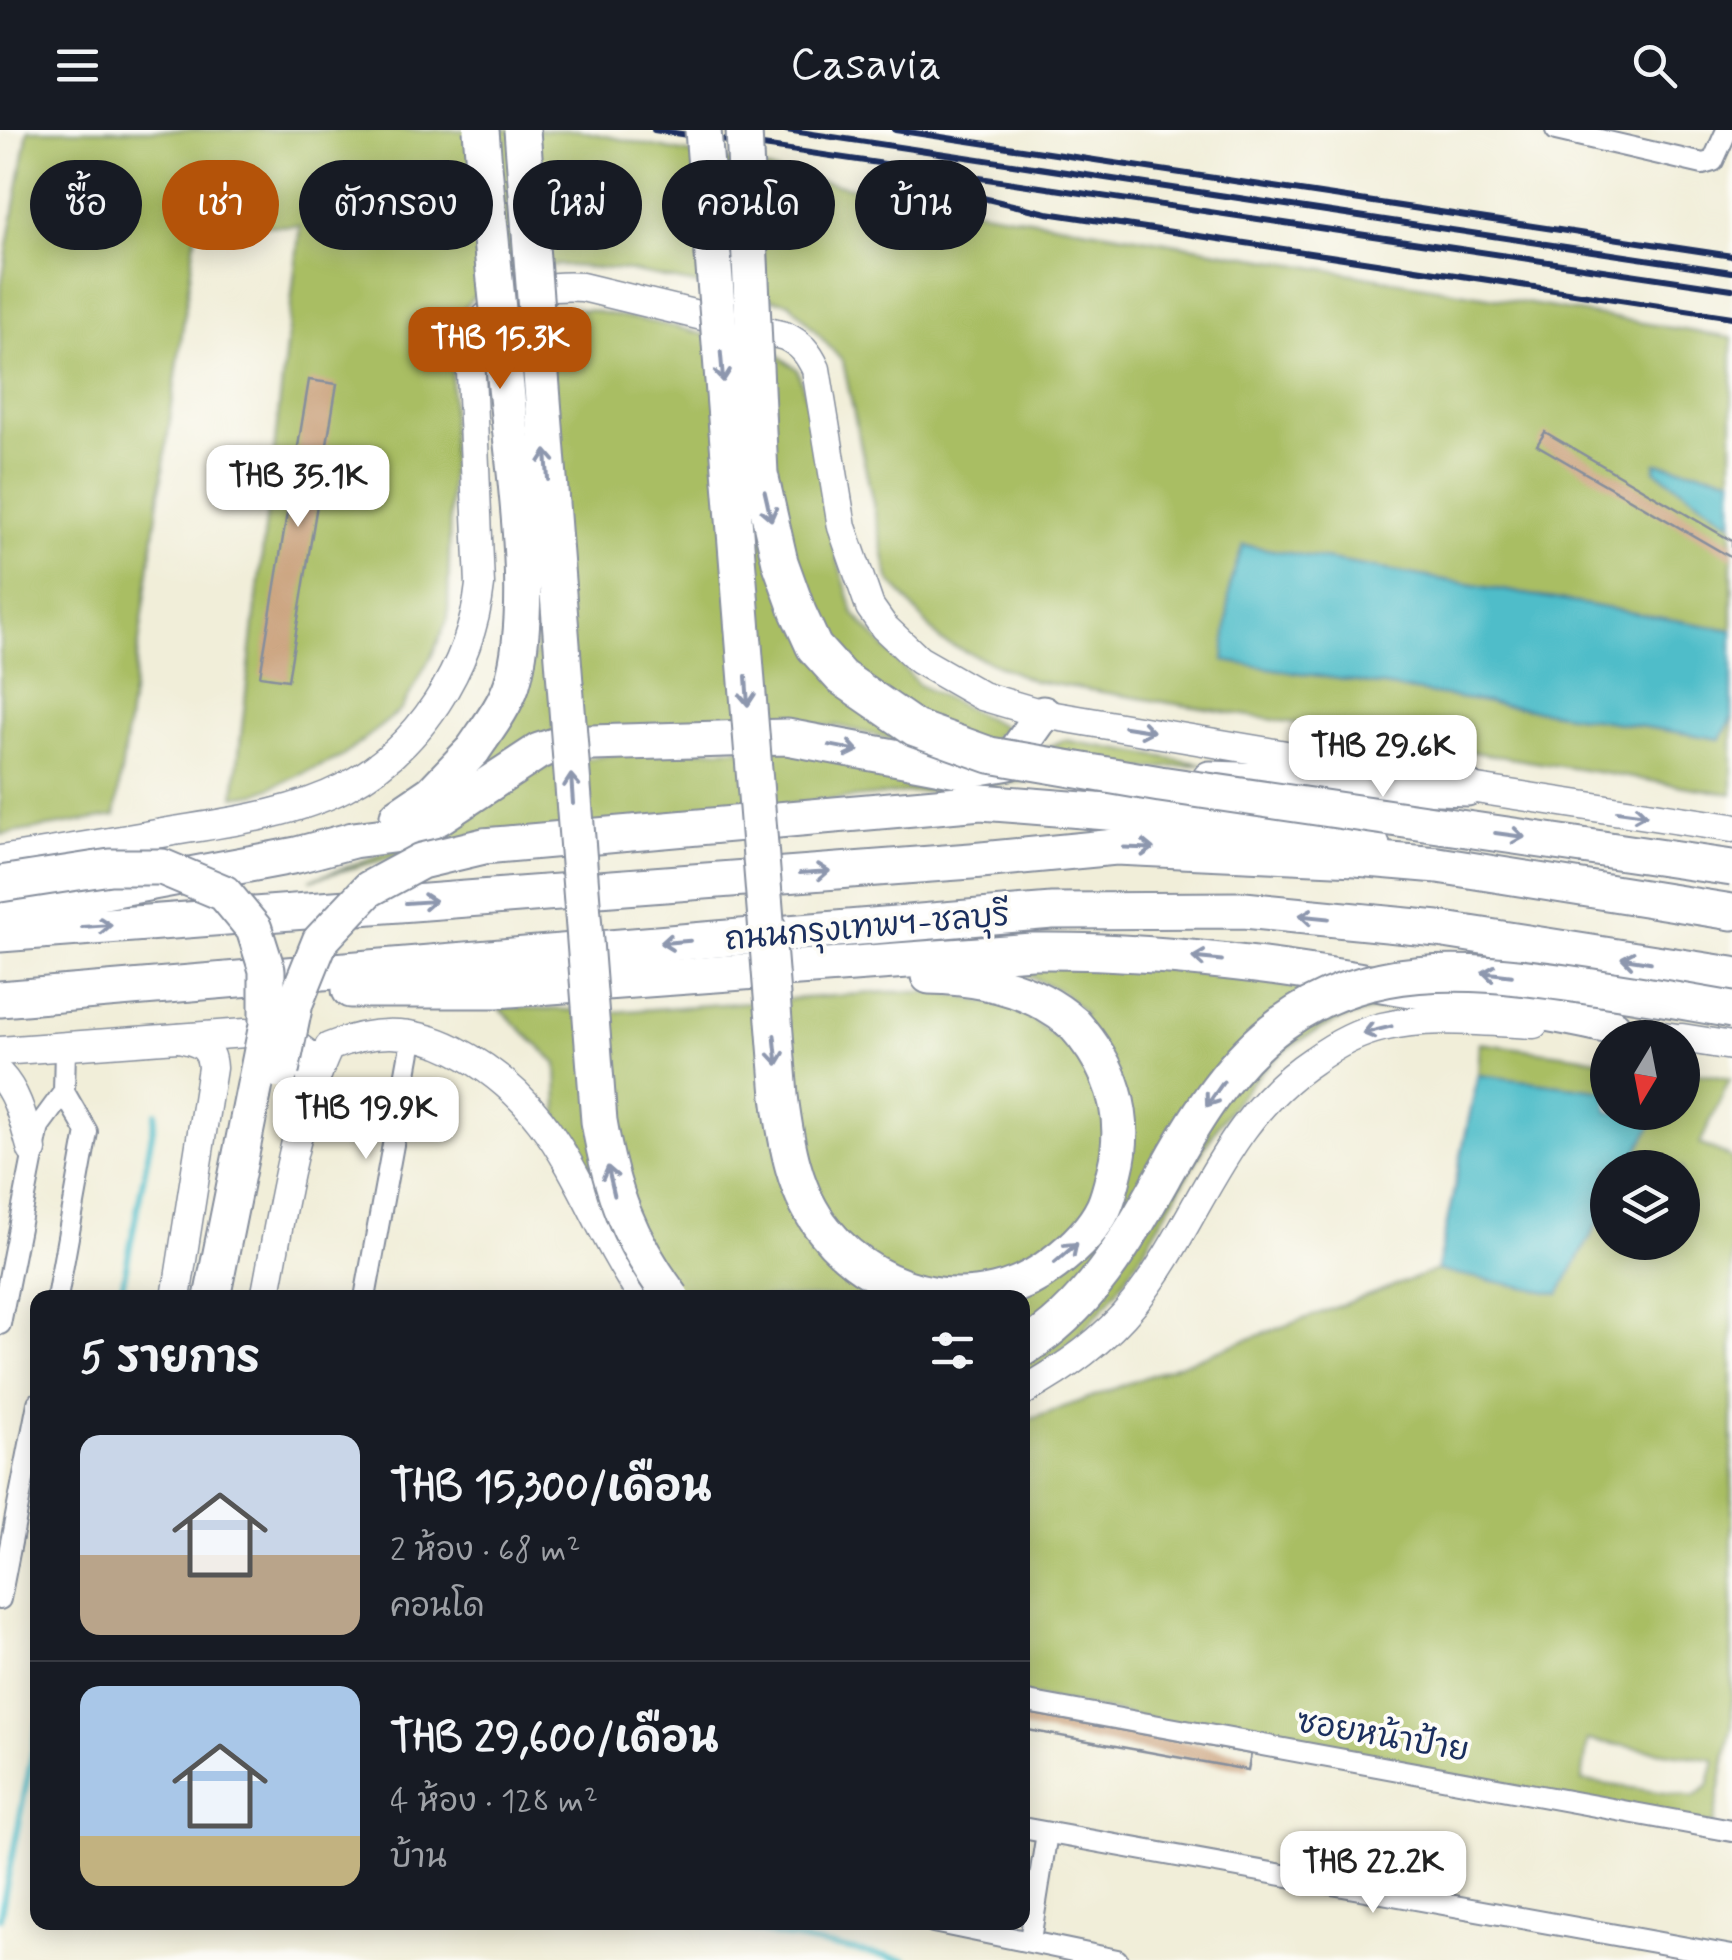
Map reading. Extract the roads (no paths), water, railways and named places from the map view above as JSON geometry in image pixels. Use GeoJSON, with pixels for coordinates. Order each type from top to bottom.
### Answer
{"type":"FeatureCollection","features":[{"type":"Feature","properties":{"kind":"highway"},"geometry":{"type":"LineString","coordinates":[[353,840],[390,822],[432,793],[474,750],[512,686],[518,655],[520,518],[481,130]]}},
{"type":"Feature","properties":{"kind":"highway"},"geometry":{"type":"LineString","coordinates":[[522,130],[599,1121],[620,1210],[640,1251],[667,1290]]}},
{"type":"Feature","properties":{"kind":"highway"},"geometry":{"type":"LineString","coordinates":[[703,130],[780,1096],[790,1157],[800,1188],[826,1232],[854,1262],[875,1276],[913,1290]]}},
{"type":"Feature","properties":{"kind":"highway"},"geometry":{"type":"LineString","coordinates":[[744,130],[760,474],[780,562],[798,612],[814,647],[841,677],[915,728],[990,755],[1180,787],[1732,868]]}},
{"type":"Feature","properties":{"kind":"highway"},"geometry":{"type":"LineString","coordinates":[[0,922],[72,896],[297,855],[353,840],[408,833],[539,751],[560,744],[787,737],[962,770],[1008,762],[1043,714]]}},
{"type":"Feature","properties":{"kind":"highway"},"geometry":{"type":"LineString","coordinates":[[237,1290],[296,1003],[320,941],[368,889],[421,861],[484,846],[981,802],[1062,782],[1165,779],[1467,788]]}},
{"type":"Feature","properties":{"kind":"highway"},"geometry":{"type":"LineString","coordinates":[[981,802],[1310,828],[1438,865]]}},
{"type":"Feature","properties":{"kind":"highway","name":"ถนนกรุงเทพฯ-ชลบุรี"},"geometry":{"type":"LineString","coordinates":[[0,934],[1116,846],[1438,865],[1732,912]]}},
{"type":"Feature","properties":{"kind":"highway"},"geometry":{"type":"LineString","coordinates":[[0,884],[110,867],[162,867],[224,893],[254,930],[267,970],[266,1025],[214,1290]]}},
{"type":"Feature","properties":{"kind":"highway","name":"ถนนกรุงเทพฯ-ชลบุรี"},"geometry":{"type":"LineString","coordinates":[[0,998],[1052,911],[1244,910],[1438,929],[1732,975]]}},
{"type":"Feature","properties":{"kind":"highway"},"geometry":{"type":"LineString","coordinates":[[0,1013],[317,990],[544,987],[993,953],[1092,950],[1252,963],[1590,1023]]}},
{"type":"Feature","properties":{"kind":"highway"},"geometry":{"type":"LineString","coordinates":[[1030,1343],[1053,1328],[1106,1270],[1140,1219],[1184,1139],[1228,1076],[1280,1024],[1328,995],[1359,983],[1395,976],[1437,971],[1482,972],[1732,1010]]}},
{"type":"Feature","properties":{"kind":"highway"},"geometry":{"type":"LineString","coordinates":[[544,987],[586,992],[664,992],[859,978],[960,976],[1036,997],[1074,1024],[1102,1058],[1116,1100],[1118,1158],[1104,1206],[1089,1230],[1062,1258],[1003,1290]]}},
{"type":"Feature","properties":{"kind":"main road"},"geometry":{"type":"LineString","coordinates":[[0,860],[242,820],[304,802],[347,786],[406,742],[428,716],[454,673],[477,608],[480,585],[470,348],[475,329],[486,312],[516,297],[557,285],[582,287],[785,336],[798,343],[816,368],[842,526],[870,608],[898,642],[950,680],[982,696],[1043,714],[1332,760],[1467,788],[1732,828]]}},
{"type":"Feature","properties":{"kind":"main road"},"geometry":{"type":"LineString","coordinates":[[1030,1387],[1079,1357],[1120,1320],[1156,1272],[1228,1148],[1257,1108],[1274,1088],[1333,1046],[1382,1027],[1447,1019],[1590,1026]]}},
{"type":"Feature","properties":{"kind":"main road"},"geometry":{"type":"LineString","coordinates":[[0,1050],[244,1032],[294,1044],[306,1053],[312,1084]]}},
{"type":"Feature","properties":{"kind":"main road"},"geometry":{"type":"LineString","coordinates":[[267,1290],[299,1124],[312,1084],[329,1047],[356,1036],[383,1032],[442,1043],[477,1061],[537,1113],[560,1146],[638,1290]]}},
{"type":"Feature","properties":{"kind":"main road"},"geometry":{"type":"LineString","coordinates":[[172,1036],[202,1044],[210,1052],[212,1068],[177,1290]]}},
{"type":"Feature","properties":{"kind":"main road"},"geometry":{"type":"LineString","coordinates":[[1700,1041],[1732,1046]]}},
{"type":"Feature","properties":{"kind":"main road"},"geometry":{"type":"LineString","coordinates":[[0,1075],[9,1085],[32,1150]]}},
{"type":"Feature","properties":{"kind":"street"},"geometry":{"type":"LineString","coordinates":[[1556,130],[1703,164],[1713,160],[1728,130]]}},
{"type":"Feature","properties":{"kind":"street"},"geometry":{"type":"LineString","coordinates":[[367,1290],[413,1035]]}},
{"type":"Feature","properties":{"kind":"street"},"geometry":{"type":"LineString","coordinates":[[58,1290],[87,1132],[64,1092],[65,1048]]}},
{"type":"Feature","properties":{"kind":"street"},"geometry":{"type":"LineString","coordinates":[[0,1324],[32,1150],[39,1126],[64,1092]]}},
{"type":"Feature","properties":{"kind":"street"},"geometry":{"type":"LineString","coordinates":[[0,1599],[30,1444]]}},
{"type":"Feature","properties":{"kind":"street","name":"ซอยหน้าป้าย"},"geometry":{"type":"LineString","coordinates":[[1030,1703],[1732,1830]]}},
{"type":"Feature","properties":{"kind":"street"},"geometry":{"type":"LineString","coordinates":[[1030,1829],[1732,1956]]}},
{"type":"Feature","properties":{"kind":"street"},"geometry":{"type":"LineString","coordinates":[[1030,1940],[1048,1832]]}},
{"type":"Feature","properties":{"kind":"street"},"geometry":{"type":"LineString","coordinates":[[976,1930],[1117,1960]]}},
{"type":"Feature","properties":{"kind":"water"},"geometry":{"type":"Polygon","coordinates":[[[1656,463],[1732,477],[1732,523],[1655,470],[1656,463]]]}},
{"type":"Feature","properties":{"kind":"water"},"geometry":{"type":"Polygon","coordinates":[[[1243,545],[1732,630],[1732,717],[1721,739],[1224,661],[1230,583],[1243,545]]]}},
{"type":"Feature","properties":{"kind":"water"},"geometry":{"type":"Polygon","coordinates":[[[1478,1075],[1590,1089],[1590,1130],[1649,1130],[1638,1150],[1590,1150],[1590,1237],[1559,1294],[1437,1270],[1478,1075]]]}},
{"type":"Feature","properties":{"kind":"waterway"},"geometry":{"type":"LineString","coordinates":[[122,1290],[156,1113]]}},
{"type":"Feature","properties":{"kind":"waterway"},"geometry":{"type":"LineString","coordinates":[[0,1918],[30,1766]]}},
{"type":"Feature","properties":{"kind":"waterway"},"geometry":{"type":"LineString","coordinates":[[746,1930],[906,1960]]}},
{"type":"Feature","properties":{"kind":"railway"},"geometry":{"type":"LineString","coordinates":[[654,130],[1732,289]]}},
{"type":"Feature","properties":{"kind":"railway"},"geometry":{"type":"LineString","coordinates":[[786,130],[1732,272]]}},
{"type":"Feature","properties":{"kind":"railway"},"geometry":{"type":"LineString","coordinates":[[895,130],[1732,256]]}},
{"type":"Feature","properties":{"kind":"railway"},"geometry":{"type":"LineString","coordinates":[[987,199],[1047,213],[1732,317]]}}]}
